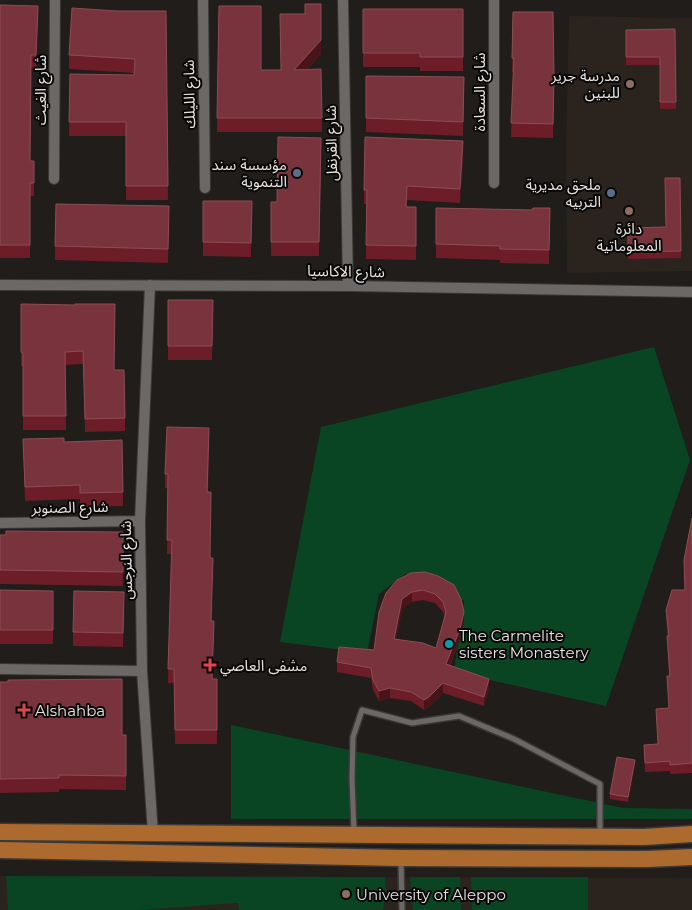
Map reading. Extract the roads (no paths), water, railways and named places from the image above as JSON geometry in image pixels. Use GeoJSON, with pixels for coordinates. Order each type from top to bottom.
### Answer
{"type":"FeatureCollection","features":[{"type":"Feature","properties":{"kind":"main road"},"geometry":{"type":"LineString","coordinates":[[0,832],[644,837],[692,834]]}},
{"type":"Feature","properties":{"kind":"main road"},"geometry":{"type":"LineString","coordinates":[[0,850],[401,858],[647,859],[692,857]]}},
{"type":"Feature","properties":{"kind":"street","name":"شارع الغيث"},"geometry":{"type":"LineString","coordinates":[[54,179],[55,0]]}},
{"type":"Feature","properties":{"kind":"street","name":"شارع الليلك"},"geometry":{"type":"LineString","coordinates":[[203,0],[205,188]]}},
{"type":"Feature","properties":{"kind":"street","name":"شارع القرنفل"},"geometry":{"type":"LineString","coordinates":[[343,0],[348,286]]}},
{"type":"Feature","properties":{"kind":"street","name":"شارع السعادة"},"geometry":{"type":"LineString","coordinates":[[494,0],[494,183]]}},
{"type":"Feature","properties":{"kind":"street","name":"شارع الاكاسيا"},"geometry":{"type":"LineString","coordinates":[[0,285],[348,286],[692,292]]}},
{"type":"Feature","properties":{"kind":"street","name":"شارع النرجس"},"geometry":{"type":"LineString","coordinates":[[150,285],[140,521],[142,671],[154,834]]}},
{"type":"Feature","properties":{"kind":"street","name":"شارع الصنوبر"},"geometry":{"type":"LineString","coordinates":[[0,522],[140,521]]}},
{"type":"Feature","properties":{"kind":"street"},"geometry":{"type":"LineString","coordinates":[[0,669],[142,671]]}},
{"type":"Feature","properties":{"kind":"lane"},"geometry":{"type":"LineString","coordinates":[[354,835],[352,779],[354,737],[362,710],[412,723],[458,716],[514,739],[600,784],[600,836]]}},
{"type":"Feature","properties":{"kind":"lane"},"geometry":{"type":"LineString","coordinates":[[401,858],[402,910]]}},
{"type":"Feature","properties":{"kind":"place","name":"مدرسة جرير للبنين"},"geometry":{"type":"Point","coordinates":[630,84]}},
{"type":"Feature","properties":{"kind":"place","name":"مؤسسة سند التنموية"},"geometry":{"type":"Point","coordinates":[297,173]}},
{"type":"Feature","properties":{"kind":"place","name":"ملحق مديرية التربيه"},"geometry":{"type":"Point","coordinates":[611,193]}},
{"type":"Feature","properties":{"kind":"place","name":"دائرة المعلوماتية"},"geometry":{"type":"Point","coordinates":[629,211]}},
{"type":"Feature","properties":{"kind":"place","name":"The Carmelite sisters Monastery"},"geometry":{"type":"Point","coordinates":[449,644]}},
{"type":"Feature","properties":{"kind":"place","name":"مشفى العاصي"},"geometry":{"type":"Point","coordinates":[210,665]}},
{"type":"Feature","properties":{"kind":"place","name":"Alshahba"},"geometry":{"type":"Point","coordinates":[24,710]}},
{"type":"Feature","properties":{"kind":"place","name":"University of Aleppo"},"geometry":{"type":"Point","coordinates":[346,894]}}]}
